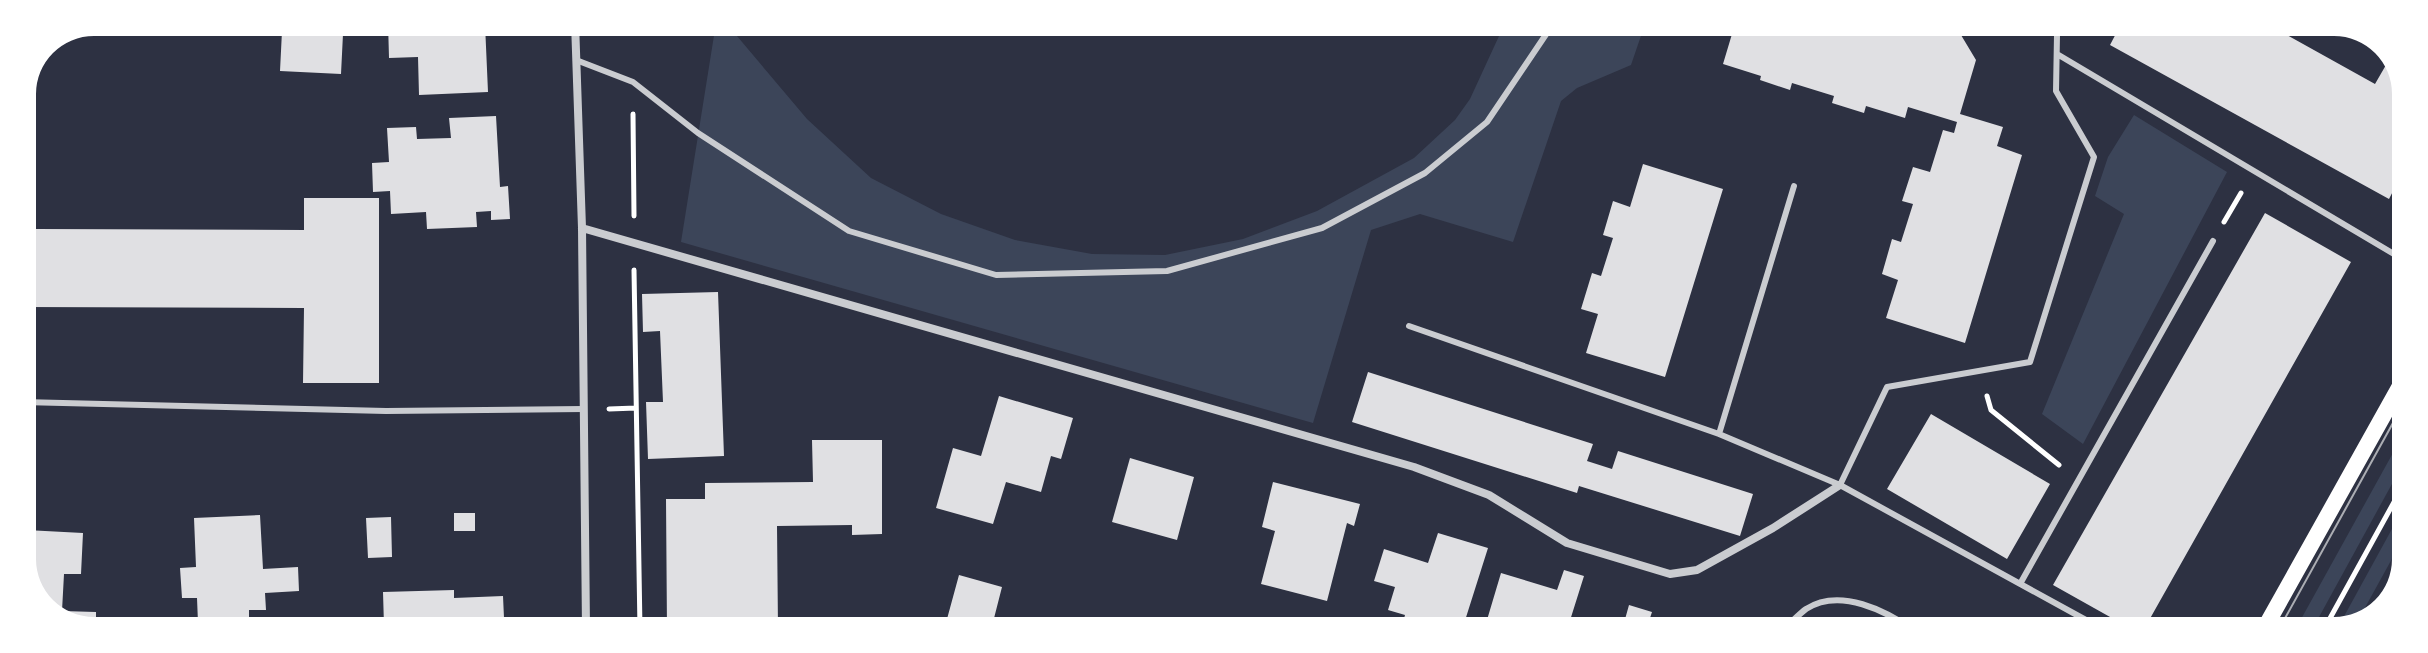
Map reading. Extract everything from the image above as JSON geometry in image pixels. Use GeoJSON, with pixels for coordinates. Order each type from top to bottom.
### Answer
{"type":"FeatureCollection","features":[{"type":"Feature","properties":{"kind":"main road"},"geometry":{"type":"LineString","coordinates":[[2271,617],[2392,400]]}},
{"type":"Feature","properties":{"kind":"street"},"geometry":{"type":"LineString","coordinates":[[575,36],[582,228],[586,617]]}},
{"type":"Feature","properties":{"kind":"street"},"geometry":{"type":"LineString","coordinates":[[582,228],[1414,467],[1489,495],[1567,543],[1670,574],[1697,570],[1773,528],[1840,485]]}},
{"type":"Feature","properties":{"kind":"lane"},"geometry":{"type":"LineString","coordinates":[[576,60],[633,82],[698,133],[849,231],[996,275],[1167,271],[1322,228],[1425,173],[1487,122],[1545,36]]}},
{"type":"Feature","properties":{"kind":"lane"},"geometry":{"type":"LineString","coordinates":[[1840,485],[1887,387],[2030,362],[2094,157],[2056,91],[2057,36]]}},
{"type":"Feature","properties":{"kind":"lane"},"geometry":{"type":"LineString","coordinates":[[2057,54],[2392,253]]}},
{"type":"Feature","properties":{"kind":"lane"},"geometry":{"type":"LineString","coordinates":[[1719,434],[1794,186]]}},
{"type":"Feature","properties":{"kind":"lane"},"geometry":{"type":"LineString","coordinates":[[2020,584],[2213,241]]}},
{"type":"Feature","properties":{"kind":"lane"},"geometry":{"type":"LineString","coordinates":[[1409,326],[1719,434],[1840,485],[2080,617]]}},
{"type":"Feature","properties":{"kind":"lane"},"geometry":{"type":"LineString","coordinates":[[36,402],[386,411],[584,409]]}},
{"type":"Feature","properties":{"kind":"lane"},"geometry":{"type":"LineString","coordinates":[[1797,617],[1808,607],[1839,599],[1894,617]]}},
{"type":"Feature","properties":{"kind":"path"},"geometry":{"type":"LineString","coordinates":[[633,82],[640,617]]}},
{"type":"Feature","properties":{"kind":"path"},"geometry":{"type":"LineString","coordinates":[[2213,241],[2253,171]]}},
{"type":"Feature","properties":{"kind":"path"},"geometry":{"type":"LineString","coordinates":[[1980,371],[1991,410],[2079,480]]}},
{"type":"Feature","properties":{"kind":"path"},"geometry":{"type":"LineString","coordinates":[[2331,617],[2392,506]]}},
{"type":"Feature","properties":{"kind":"shaded area"},"geometry":{"type":"Polygon","coordinates":[[[714,36],[737,36],[807,119],[871,178],[941,214],[1015,240],[1092,254],[1165,255],[1243,239],[1317,211],[1414,158],[1455,120],[1470,99],[1499,36],[1641,36],[1631,65],[1577,88],[1561,101],[1513,242],[1420,214],[1371,230],[1313,423],[681,242],[714,36]]]}},
{"type":"Feature","properties":{"kind":"shaded area"},"geometry":{"type":"Polygon","coordinates":[[[2134,115],[2227,172],[2083,444],[2042,414],[2124,214],[2095,196],[2108,157],[2134,115]]]}},
{"type":"Feature","properties":{"kind":"shaded area"},"geometry":{"type":"Polygon","coordinates":[[[2392,455],[2392,484],[2319,617],[2302,617],[2392,455]]]}},
{"type":"Feature","properties":{"kind":"shaded area"},"geometry":{"type":"Polygon","coordinates":[[[2392,529],[2392,559],[2365,608],[2344,616],[2392,529]]]}},
{"type":"Feature","properties":{"kind":"building"},"geometry":{"type":"Polygon","coordinates":[[[282,36],[343,36],[341,74],[280,71],[282,36]]]}},
{"type":"Feature","properties":{"kind":"building"},"geometry":{"type":"Polygon","coordinates":[[[388,36],[486,36],[488,92],[419,95],[418,57],[389,58],[388,36]]]}},
{"type":"Feature","properties":{"kind":"building"},"geometry":{"type":"Polygon","coordinates":[[[1731,36],[1962,36],[1976,60],[1960,114],[2003,127],[1997,146],[2022,155],[1965,343],[1886,318],[1898,280],[1882,274],[1892,239],[1901,242],[1913,204],[1902,201],[1913,167],[1930,172],[1943,130],[1954,133],[1957,122],[1908,107],[1905,118],[1866,106],[1864,113],[1832,103],[1834,96],[1792,83],[1790,90],[1760,80],[1761,76],[1723,64],[1731,36]]]}},
{"type":"Feature","properties":{"kind":"building"},"geometry":{"type":"Polygon","coordinates":[[[2115,36],[2289,36],[2375,84],[2385,67],[2392,90],[2392,193],[2389,199],[2110,45],[2115,36]]]}},
{"type":"Feature","properties":{"kind":"building"},"geometry":{"type":"Polygon","coordinates":[[[496,116],[500,187],[508,186],[510,219],[491,220],[491,211],[476,212],[477,227],[427,229],[426,212],[391,214],[390,191],[373,192],[372,163],[389,162],[387,128],[416,127],[417,139],[451,138],[449,118],[496,116]]]}},
{"type":"Feature","properties":{"kind":"building"},"geometry":{"type":"Polygon","coordinates":[[[1643,164],[1723,189],[1665,377],[1586,353],[1598,314],[1581,309],[1592,273],[1601,276],[1613,238],[1603,235],[1613,201],[1630,207],[1643,164]]]}},
{"type":"Feature","properties":{"kind":"building"},"geometry":{"type":"Polygon","coordinates":[[[304,198],[379,198],[379,383],[303,383],[304,308],[36,307],[36,229],[304,230],[304,198]]]}},
{"type":"Feature","properties":{"kind":"building"},"geometry":{"type":"Polygon","coordinates":[[[2265,213],[2351,262],[2151,617],[2110,617],[2053,585],[2265,213]]]}},
{"type":"Feature","properties":{"kind":"building"},"geometry":{"type":"Polygon","coordinates":[[[718,292],[724,456],[648,459],[646,402],[663,402],[660,331],[643,332],[642,294],[718,292]]]}},
{"type":"Feature","properties":{"kind":"building"},"geometry":{"type":"Polygon","coordinates":[[[1368,372],[1593,444],[1587,461],[1612,469],[1618,451],[1753,494],[1740,536],[1579,486],[1577,493],[1352,422],[1368,372]]]}},
{"type":"Feature","properties":{"kind":"building"},"geometry":{"type":"Polygon","coordinates":[[[999,396],[1073,418],[1061,459],[1051,456],[1041,492],[1006,482],[993,524],[936,508],[953,448],[981,456],[999,396]]]}},
{"type":"Feature","properties":{"kind":"building"},"geometry":{"type":"Polygon","coordinates":[[[1931,414],[2050,484],[2007,559],[1887,489],[1931,414]]]}},
{"type":"Feature","properties":{"kind":"building"},"geometry":{"type":"Polygon","coordinates":[[[812,440],[882,440],[882,534],[852,535],[852,525],[777,526],[778,617],[667,617],[666,499],[705,499],[705,483],[813,482],[812,440]]]}},
{"type":"Feature","properties":{"kind":"building"},"geometry":{"type":"Polygon","coordinates":[[[1130,458],[1194,477],[1177,540],[1112,522],[1130,458]]]}},
{"type":"Feature","properties":{"kind":"building"},"geometry":{"type":"Polygon","coordinates":[[[1273,482],[1360,504],[1354,526],[1347,523],[1327,601],[1261,584],[1275,531],[1262,527],[1273,482]]]}},
{"type":"Feature","properties":{"kind":"building"},"geometry":{"type":"Polygon","coordinates":[[[454,513],[475,513],[475,531],[454,531],[454,513]]]}},
{"type":"Feature","properties":{"kind":"building"},"geometry":{"type":"Polygon","coordinates":[[[260,515],[263,569],[298,567],[299,591],[265,593],[266,610],[249,610],[249,617],[198,617],[197,598],[182,598],[180,568],[196,567],[194,518],[260,515]]]}},
{"type":"Feature","properties":{"kind":"building"},"geometry":{"type":"Polygon","coordinates":[[[391,517],[392,557],[368,558],[366,518],[391,517]]]}},
{"type":"Feature","properties":{"kind":"building"},"geometry":{"type":"Polygon","coordinates":[[[36,531],[83,533],[81,574],[64,574],[62,607],[50,597],[40,581],[36,563],[36,531]]]}},
{"type":"Feature","properties":{"kind":"building"},"geometry":{"type":"Polygon","coordinates":[[[1438,533],[1488,548],[1466,617],[1404,617],[1388,610],[1395,587],[1374,581],[1384,549],[1428,563],[1438,533]]]}},
{"type":"Feature","properties":{"kind":"building"},"geometry":{"type":"Polygon","coordinates":[[[1564,570],[1584,576],[1571,617],[1488,617],[1501,573],[1557,590],[1564,570]]]}},
{"type":"Feature","properties":{"kind":"building"},"geometry":{"type":"Polygon","coordinates":[[[959,575],[1002,587],[994,617],[948,617],[959,575]]]}},
{"type":"Feature","properties":{"kind":"building"},"geometry":{"type":"Polygon","coordinates":[[[454,590],[454,598],[503,596],[504,617],[384,617],[383,592],[454,590]]]}},
{"type":"Feature","properties":{"kind":"building"},"geometry":{"type":"Polygon","coordinates":[[[1629,605],[1652,612],[1650,617],[1626,617],[1629,605]]]}},
{"type":"Feature","properties":{"kind":"building"},"geometry":{"type":"Polygon","coordinates":[[[70,611],[96,612],[94,617],[70,611]]]}},
{"type":"Feature","properties":{"kind":"tram line"},"geometry":{"type":"LineString","coordinates":[[2286,617],[2392,425]]}}]}
